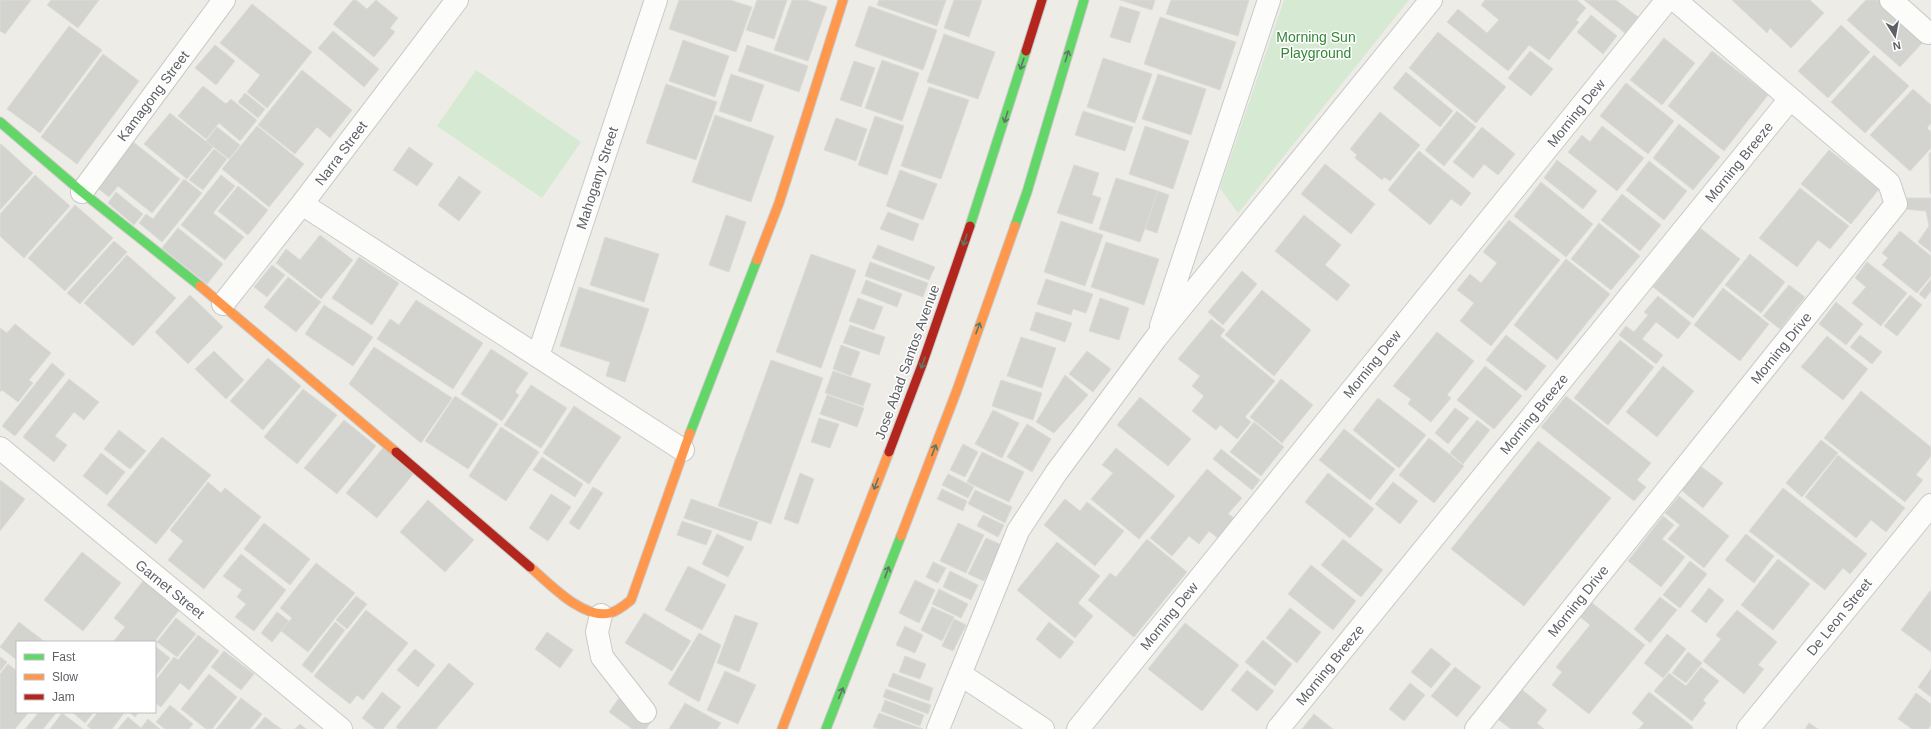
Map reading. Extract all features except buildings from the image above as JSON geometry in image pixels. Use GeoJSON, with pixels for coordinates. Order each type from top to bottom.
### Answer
{"type":"FeatureCollection","features":[{"type":"Feature","properties":{"kind":"main road"},"geometry":{"type":"LineString","coordinates":[[0,122],[82,192],[223,304],[575,605],[602,615],[620,610],[631,600],[683,450],[779,203],[843,0]]}},
{"type":"Feature","properties":{"kind":"main road","name":"Jose Abad Santos Avenue"},"geometry":{"type":"LineString","coordinates":[[782,729],[922,365],[982,192],[1042,0]]}},
{"type":"Feature","properties":{"kind":"main road"},"geometry":{"type":"LineString","coordinates":[[826,729],[846,681],[959,383],[1027,192],[1084,0]]}},
{"type":"Feature","properties":{"kind":"street","name":"Kamagong Street"},"geometry":{"type":"LineString","coordinates":[[82,192],[224,0]]}},
{"type":"Feature","properties":{"kind":"street","name":"Narra Street"},"geometry":{"type":"LineString","coordinates":[[223,304],[302,204],[457,0]]}},
{"type":"Feature","properties":{"kind":"street","name":"Mahogany Street"},"geometry":{"type":"LineString","coordinates":[[538,356],[656,0]]}},
{"type":"Feature","properties":{"kind":"street"},"geometry":{"type":"LineString","coordinates":[[1156,338],[1269,0]]}},
{"type":"Feature","properties":{"kind":"street"},"geometry":{"type":"LineString","coordinates":[[938,729],[1018,530],[1056,473],[1156,338],[1430,0]]}},
{"type":"Feature","properties":{"kind":"street","name":"Morning Dew"},"geometry":{"type":"LineString","coordinates":[[1078,729],[1667,0]]}},
{"type":"Feature","properties":{"kind":"street","name":"Morning Drive"},"geometry":{"type":"LineString","coordinates":[[1476,729],[1896,204],[1889,183],[1675,0]]}},
{"type":"Feature","properties":{"kind":"street"},"geometry":{"type":"LineString","coordinates":[[1891,0],[1928,33]]}},
{"type":"Feature","properties":{"kind":"street","name":"Morning Breeze"},"geometry":{"type":"LineString","coordinates":[[1278,729],[1790,99]]}},
{"type":"Feature","properties":{"kind":"street"},"geometry":{"type":"LineString","coordinates":[[302,204],[683,450]]}},
{"type":"Feature","properties":{"kind":"street","name":"Garnet Street"},"geometry":{"type":"LineString","coordinates":[[0,448],[341,729]]}},
{"type":"Feature","properties":{"kind":"street","name":"De Leon Street"},"geometry":{"type":"LineString","coordinates":[[1748,729],[1931,505]]}},
{"type":"Feature","properties":{"kind":"street"},"geometry":{"type":"LineString","coordinates":[[602,615],[597,632],[602,657],[645,712]]}},
{"type":"Feature","properties":{"kind":"street"},"geometry":{"type":"LineString","coordinates":[[960,674],[1044,729]]}},
{"type":"Feature","properties":{"kind":"green space","name":"Morning Sun Playground"},"geometry":{"type":"Polygon","coordinates":[[[1284,0],[1409,0],[1238,213],[1220,188],[1284,0]]]}},
{"type":"Feature","properties":{"kind":"green space"},"geometry":{"type":"Polygon","coordinates":[[[476,70],[581,142],[542,198],[437,126],[476,70]]]}},
{"type":"Feature","properties":{"kind":"traffic: fast"},"geometry":{"type":"LineString","coordinates":[[1015,226],[1027,192],[1084,0]]}},
{"type":"Feature","properties":{"kind":"traffic: fast"},"geometry":{"type":"LineString","coordinates":[[970,226],[1026,51]]}},
{"type":"Feature","properties":{"kind":"traffic: fast"},"geometry":{"type":"LineString","coordinates":[[0,122],[82,192],[200,286]]}},
{"type":"Feature","properties":{"kind":"traffic: fast"},"geometry":{"type":"LineString","coordinates":[[690,433],[757,260]]}},
{"type":"Feature","properties":{"kind":"traffic: fast"},"geometry":{"type":"LineString","coordinates":[[826,729],[901,536]]}},
{"type":"Feature","properties":{"kind":"traffic: slow"},"geometry":{"type":"LineString","coordinates":[[757,260],[779,203],[843,0]]}},
{"type":"Feature","properties":{"kind":"traffic: slow"},"geometry":{"type":"LineString","coordinates":[[901,536],[957,390],[1015,226]]}},
{"type":"Feature","properties":{"kind":"traffic: slow"},"geometry":{"type":"LineString","coordinates":[[200,286],[396,452]]}},
{"type":"Feature","properties":{"kind":"traffic: slow"},"geometry":{"type":"LineString","coordinates":[[530,567],[567,599],[589,611],[600,614],[610,613],[624,606],[631,600],[690,433]]}},
{"type":"Feature","properties":{"kind":"traffic: slow"},"geometry":{"type":"LineString","coordinates":[[782,729],[889,452]]}},
{"type":"Feature","properties":{"kind":"traffic: jam"},"geometry":{"type":"LineString","coordinates":[[1026,51],[1042,0]]}},
{"type":"Feature","properties":{"kind":"traffic: jam"},"geometry":{"type":"LineString","coordinates":[[889,452],[922,365],[970,226]]}},
{"type":"Feature","properties":{"kind":"traffic: jam"},"geometry":{"type":"LineString","coordinates":[[396,452],[530,567]]}}]}
